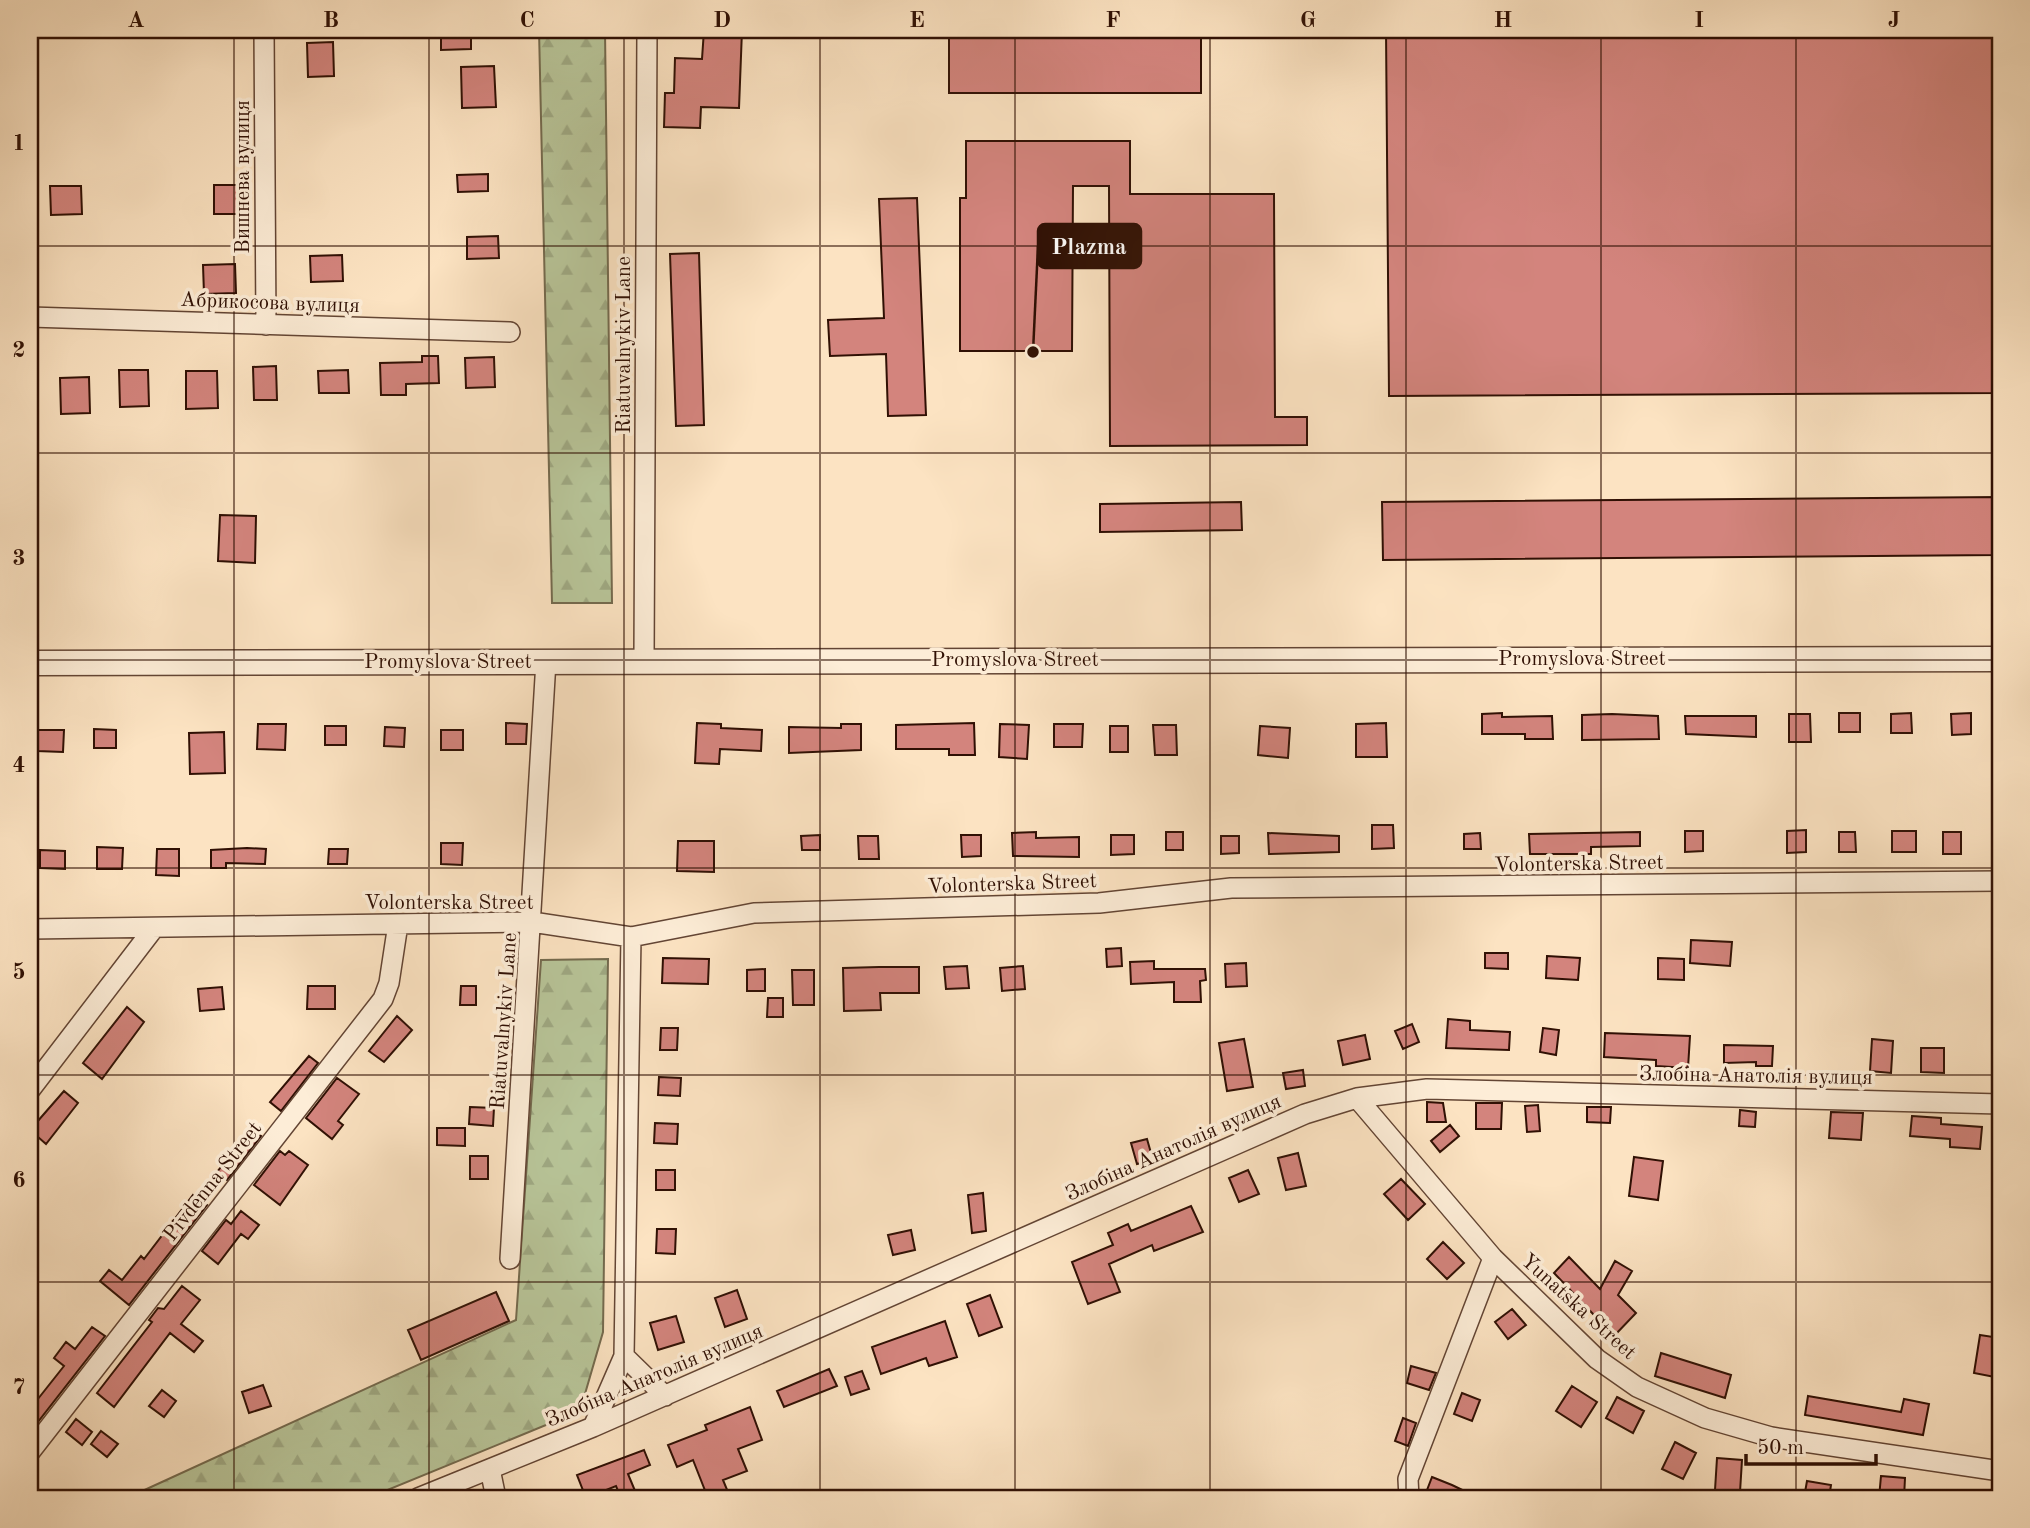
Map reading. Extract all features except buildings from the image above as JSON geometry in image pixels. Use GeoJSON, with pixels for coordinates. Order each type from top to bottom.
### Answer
{"type":"FeatureCollection","features":[{"type":"Feature","properties":{"kind":"street","name":"Вишнева вулиця"},"geometry":{"type":"LineString","coordinates":[[264,30],[266,324]]}},
{"type":"Feature","properties":{"kind":"street","name":"Riatuvalnykiv Lane"},"geometry":{"type":"LineString","coordinates":[[644,660],[647,30]]}},
{"type":"Feature","properties":{"kind":"street","name":"Абрикосова вулиця"},"geometry":{"type":"LineString","coordinates":[[30,317],[510,332]]}},
{"type":"Feature","properties":{"kind":"street","name":"Promyslova Street"},"geometry":{"type":"LineString","coordinates":[[30,663],[2000,659]]}},
{"type":"Feature","properties":{"kind":"street","name":"Riatuvalnykiv Lane"},"geometry":{"type":"LineString","coordinates":[[510,1259],[546,661]]}},
{"type":"Feature","properties":{"kind":"street","name":"Volonterska Street"},"geometry":{"type":"LineString","coordinates":[[30,929],[532,922],[631,937],[754,913],[1099,903],[1231,888],[2000,879]]}},
{"type":"Feature","properties":{"kind":"street","name":"Pivdenna Street"},"geometry":{"type":"LineString","coordinates":[[30,1452],[383,999],[389,983],[398,924]]}},
{"type":"Feature","properties":{"kind":"street"},"geometry":{"type":"LineString","coordinates":[[30,1090],[153,928]]}},
{"type":"Feature","properties":{"kind":"street"},"geometry":{"type":"LineString","coordinates":[[593,1427],[624,1356],[631,937]]}},
{"type":"Feature","properties":{"kind":"street","name":"Злобіна Анатолія вулиця"},"geometry":{"type":"LineString","coordinates":[[418,1498],[665,1396],[1305,1114],[1357,1098],[1427,1089],[2000,1104]]}},
{"type":"Feature","properties":{"kind":"street","name":"Yunatska Street"},"geometry":{"type":"LineString","coordinates":[[1357,1098],[1493,1258],[1597,1359],[1637,1387],[1704,1418],[1771,1437],[2000,1471]]}},
{"type":"Feature","properties":{"kind":"street"},"geometry":{"type":"LineString","coordinates":[[1409,1498],[1408,1479],[1493,1258]]}},
{"type":"Feature","properties":{"kind":"street"},"geometry":{"type":"LineString","coordinates":[[624,1356],[665,1396]]}},
{"type":"Feature","properties":{"kind":"street"},"geometry":{"type":"LineString","coordinates":[[490,1469],[496,1498]]}},
{"type":"Feature","properties":{"kind":"green space"},"geometry":{"type":"Polygon","coordinates":[[[539,30],[605,30],[612,603],[552,603],[539,30]]]}},
{"type":"Feature","properties":{"kind":"green space"},"geometry":{"type":"Polygon","coordinates":[[[608,959],[603,1332],[580,1411],[368,1498],[127,1498],[516,1320],[541,960],[608,959]]]}},
{"type":"Feature","properties":{"kind":"place","name":"Plazma"},"geometry":{"type":"Point","coordinates":[1033,352]}}]}
